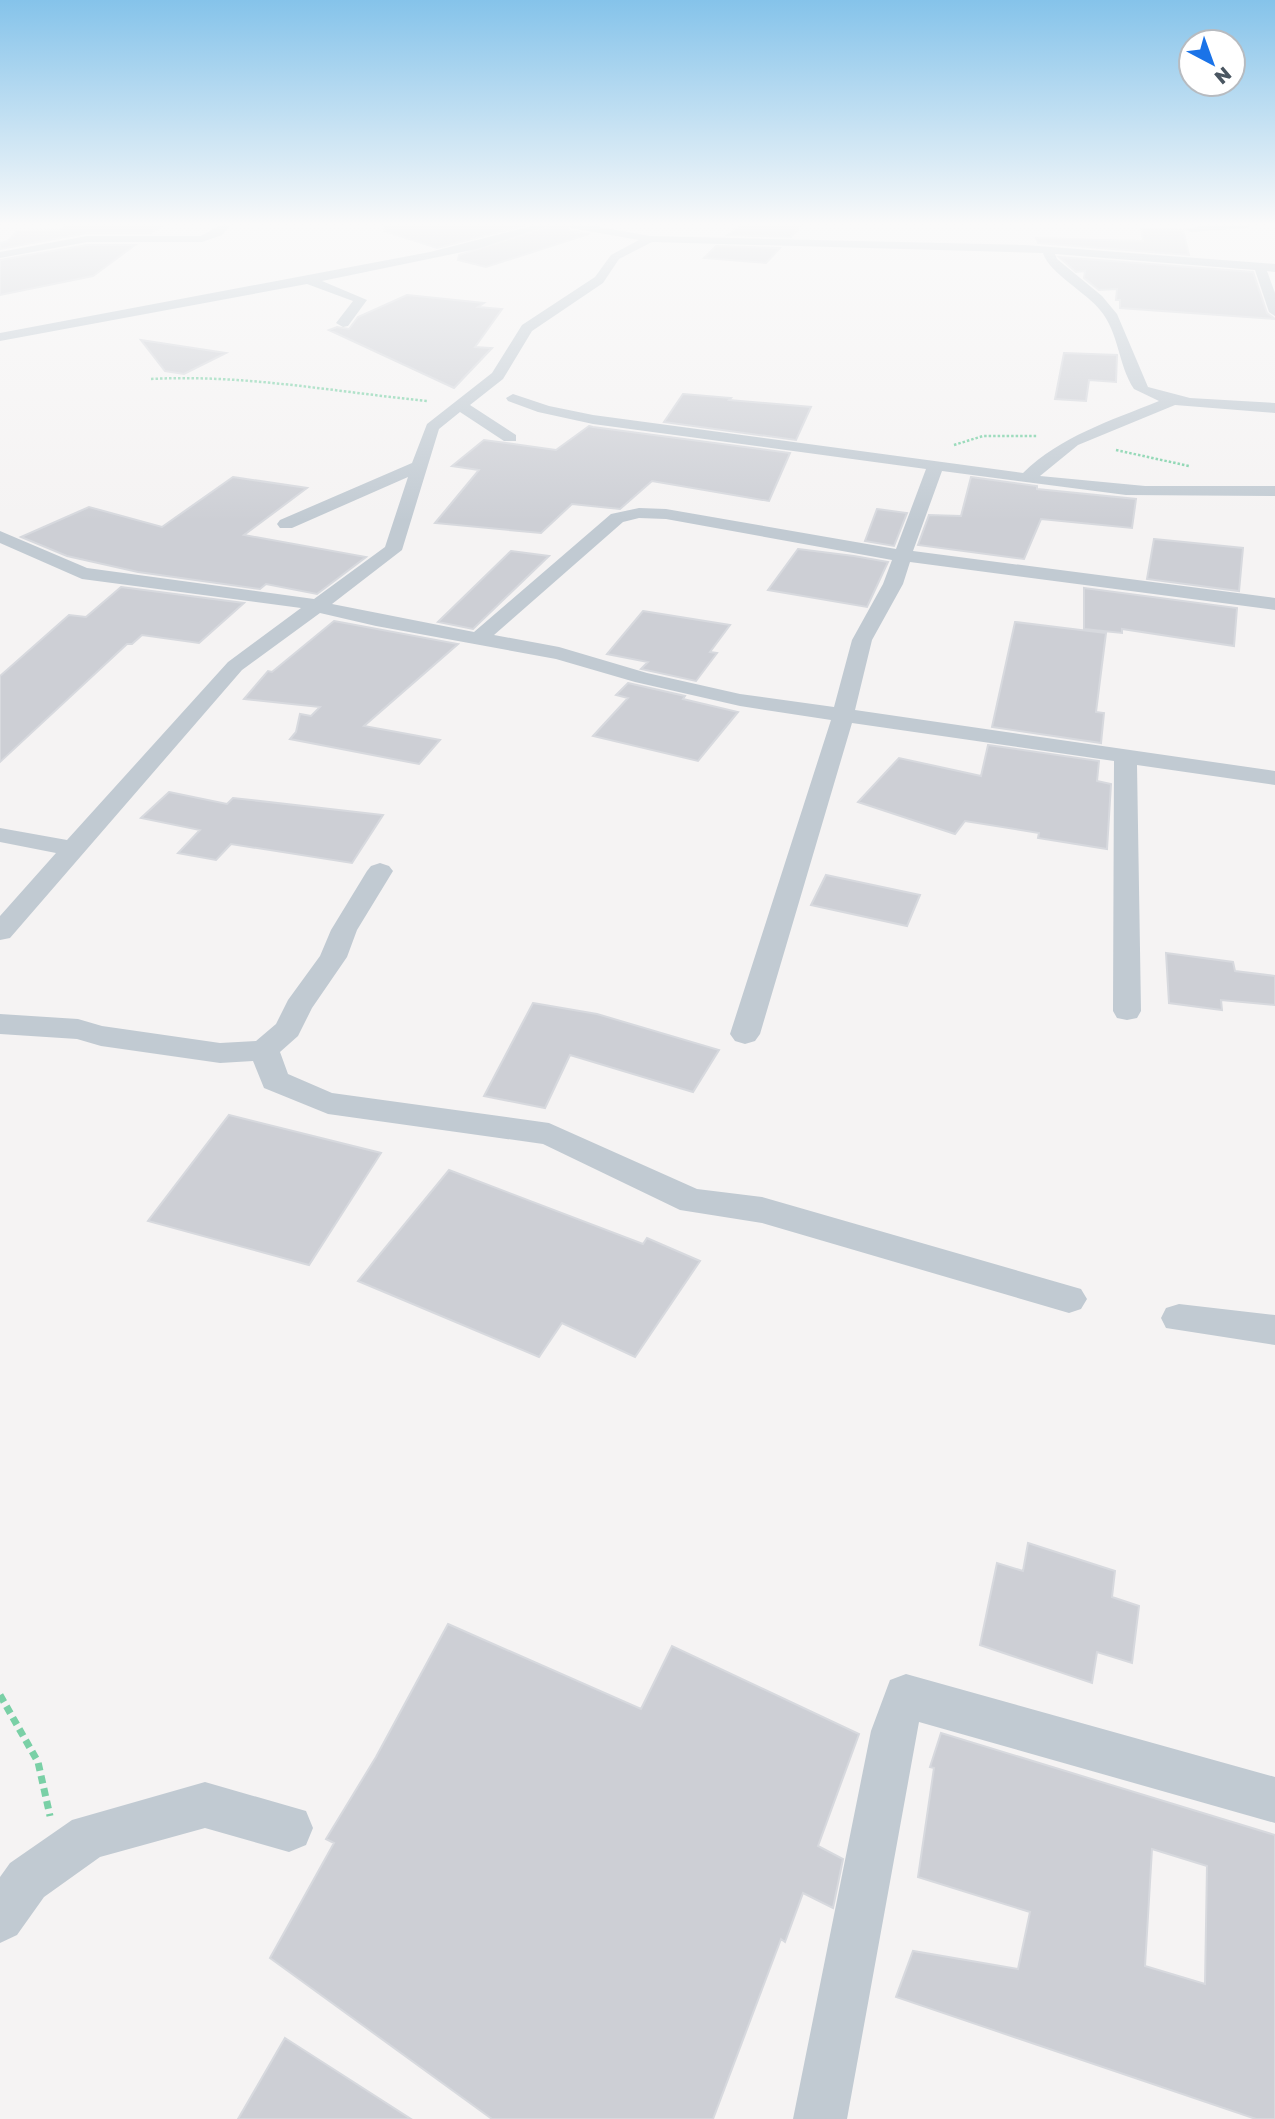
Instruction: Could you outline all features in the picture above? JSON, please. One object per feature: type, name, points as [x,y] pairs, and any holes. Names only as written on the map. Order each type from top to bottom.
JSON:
[{"type":"street","points":[[0,337],[72,324]]},
{"type":"street","points":[[0,932],[235,666],[393,550],[432,427],[499,376],[527,328],[533,324]]},
{"type":"street","points":[[1114,324],[1129,354],[1135,383],[1143,390],[1176,398],[1275,408]]},
{"type":"street","points":[[499,376],[500,400]]},
{"type":"street","points":[[1028,478],[1048,458],[1072,442],[1176,398]]},
{"type":"street","points":[[460,405],[500,400],[595,419],[757,444],[874,456],[1140,491],[1275,491]]},
{"type":"street","points":[[460,405],[486,419],[510,438]]},
{"type":"street","points":[[286,524],[420,466]]},
{"type":"street","points":[[745,1034],[843,716],[862,640],[881,610],[905,555],[921,502],[936,466]]},
{"type":"street","points":[[478,639],[617,518],[639,513],[666,514],[905,555],[1275,604]]},
{"type":"street","points":[[0,536],[89,574],[301,601],[316,607],[559,653],[642,678],[740,700],[1275,778]]},
{"type":"street","points":[[1125,756],[1126,1011]]},
{"type":"street","points":[[0,835],[73,849]]},
{"type":"street","points":[[0,1024],[78,1029],[101,1036],[220,1053],[264,1049],[288,1028],[298,1007],[333,957],[344,930],[380,871]]},
{"type":"street","points":[[264,1049],[275,1081],[328,1103],[451,1118],[549,1134],[692,1201],[762,1210],[1069,1299]]},
{"type":"street","points":[[1179,1318],[1275,1330]]},
{"type":"street","points":[[820,2119],[893,1731],[906,1696],[1275,1800]]},
{"type":"street","points":[[0,1918],[27,1880],[89,1837],[205,1805],[289,1828]]},
{"type":"path","points":[[151,379],[207,376],[234,381],[286,382],[333,392],[460,405]]},
{"type":"path","points":[[0,1695],[38,1762],[59,1858]]},
{"type":"building","points":[[353,324],[491,324],[475,347],[492,348],[454,388],[329,330],[337,327],[349,329]]},
{"type":"building","points":[[141,340],[226,353],[184,374],[165,371]]},
{"type":"building","points":[[1064,353],[1117,355],[1116,382],[1089,380],[1086,401],[1055,399]]},
{"type":"building","points":[[683,394],[811,407],[796,440],[664,422]]},
{"type":"building","points":[[589,426],[790,453],[769,501],[652,481],[620,509],[572,504],[541,533],[435,523],[479,470],[452,466],[484,440],[556,450]]},
{"type":"building","points":[[233,477],[307,488],[244,535],[366,557],[317,594],[266,584],[260,589],[138,572],[67,556],[21,537],[89,507],[162,527]]},
{"type":"building","points":[[971,477],[1037,486],[1037,489],[1136,499],[1132,528],[1041,519],[1024,559],[918,545],[929,515],[961,516]]},
{"type":"building","points":[[877,509],[907,513],[894,546],[865,541]]},
{"type":"building","points":[[1154,539],[1243,548],[1239,591],[1147,579]]},
{"type":"building","points":[[798,549],[888,562],[867,607],[768,590]]},
{"type":"building","points":[[511,551],[549,556],[473,629],[438,622]]},
{"type":"building","points":[[121,587],[244,603],[199,643],[142,635],[132,644],[127,644],[0,762],[0,676],[69,615],[86,617]]},
{"type":"building","points":[[1084,588],[1237,608],[1234,646],[1122,629],[1122,633],[1084,629]]},
{"type":"building","points":[[643,611],[730,625],[710,652],[717,653],[696,681],[641,669],[648,662],[607,654]]},
{"type":"building","points":[[334,621],[458,644],[364,726],[440,740],[419,764],[290,739],[296,732],[300,714],[311,716],[320,707],[244,699],[268,671],[272,672]]},
{"type":"building","points":[[1015,622],[1106,633],[1096,712],[1104,713],[1101,743],[992,727]]},
{"type":"building","points":[[628,683],[738,712],[698,761],[593,736],[628,698],[616,695]]},
{"type":"building","points":[[988,745],[1099,761],[1097,781],[1111,784],[1107,849],[1038,838],[1039,833],[965,821],[955,834],[858,802],[899,758],[981,776]]},
{"type":"building","points":[[169,792],[227,804],[233,798],[383,815],[352,863],[231,844],[216,860],[178,853],[200,830],[141,818]]},
{"type":"building","points":[[826,875],[920,895],[907,926],[811,905]]},
{"type":"building","points":[[1166,953],[1233,962],[1235,971],[1275,976],[1275,1005],[1221,1000],[1222,1010],[1169,1003]]},
{"type":"building","points":[[533,1003],[597,1014],[719,1050],[693,1092],[570,1055],[545,1108],[484,1096]]},
{"type":"building","points":[[229,1115],[381,1153],[309,1265],[148,1221]]},
{"type":"building","points":[[449,1170],[643,1244],[647,1238],[700,1261],[635,1357],[562,1323],[539,1357],[358,1281]]},
{"type":"building","points":[[1028,1543],[1115,1571],[1112,1597],[1139,1606],[1132,1663],[1097,1652],[1092,1683],[980,1645],[997,1563],[1023,1571]]},
{"type":"building","points":[[448,1624],[641,1709],[672,1646],[859,1734],[818,1846],[843,1859],[833,1908],[803,1893],[785,1942],[781,1939],[713,2119],[492,2119],[270,1958],[334,1843],[326,1839],[376,1757]]},
{"type":"building","points":[[941,1733],[1275,1835],[1275,2119],[1256,2119],[896,1997],[913,1951],[1018,1969],[1030,1912],[918,1877],[934,1768],[930,1767]],"holes":[[[1152,1849],[1207,1866],[1205,1984],[1145,1966]]]},
{"type":"building","points":[[285,2038],[411,2119],[238,2119]]}]
